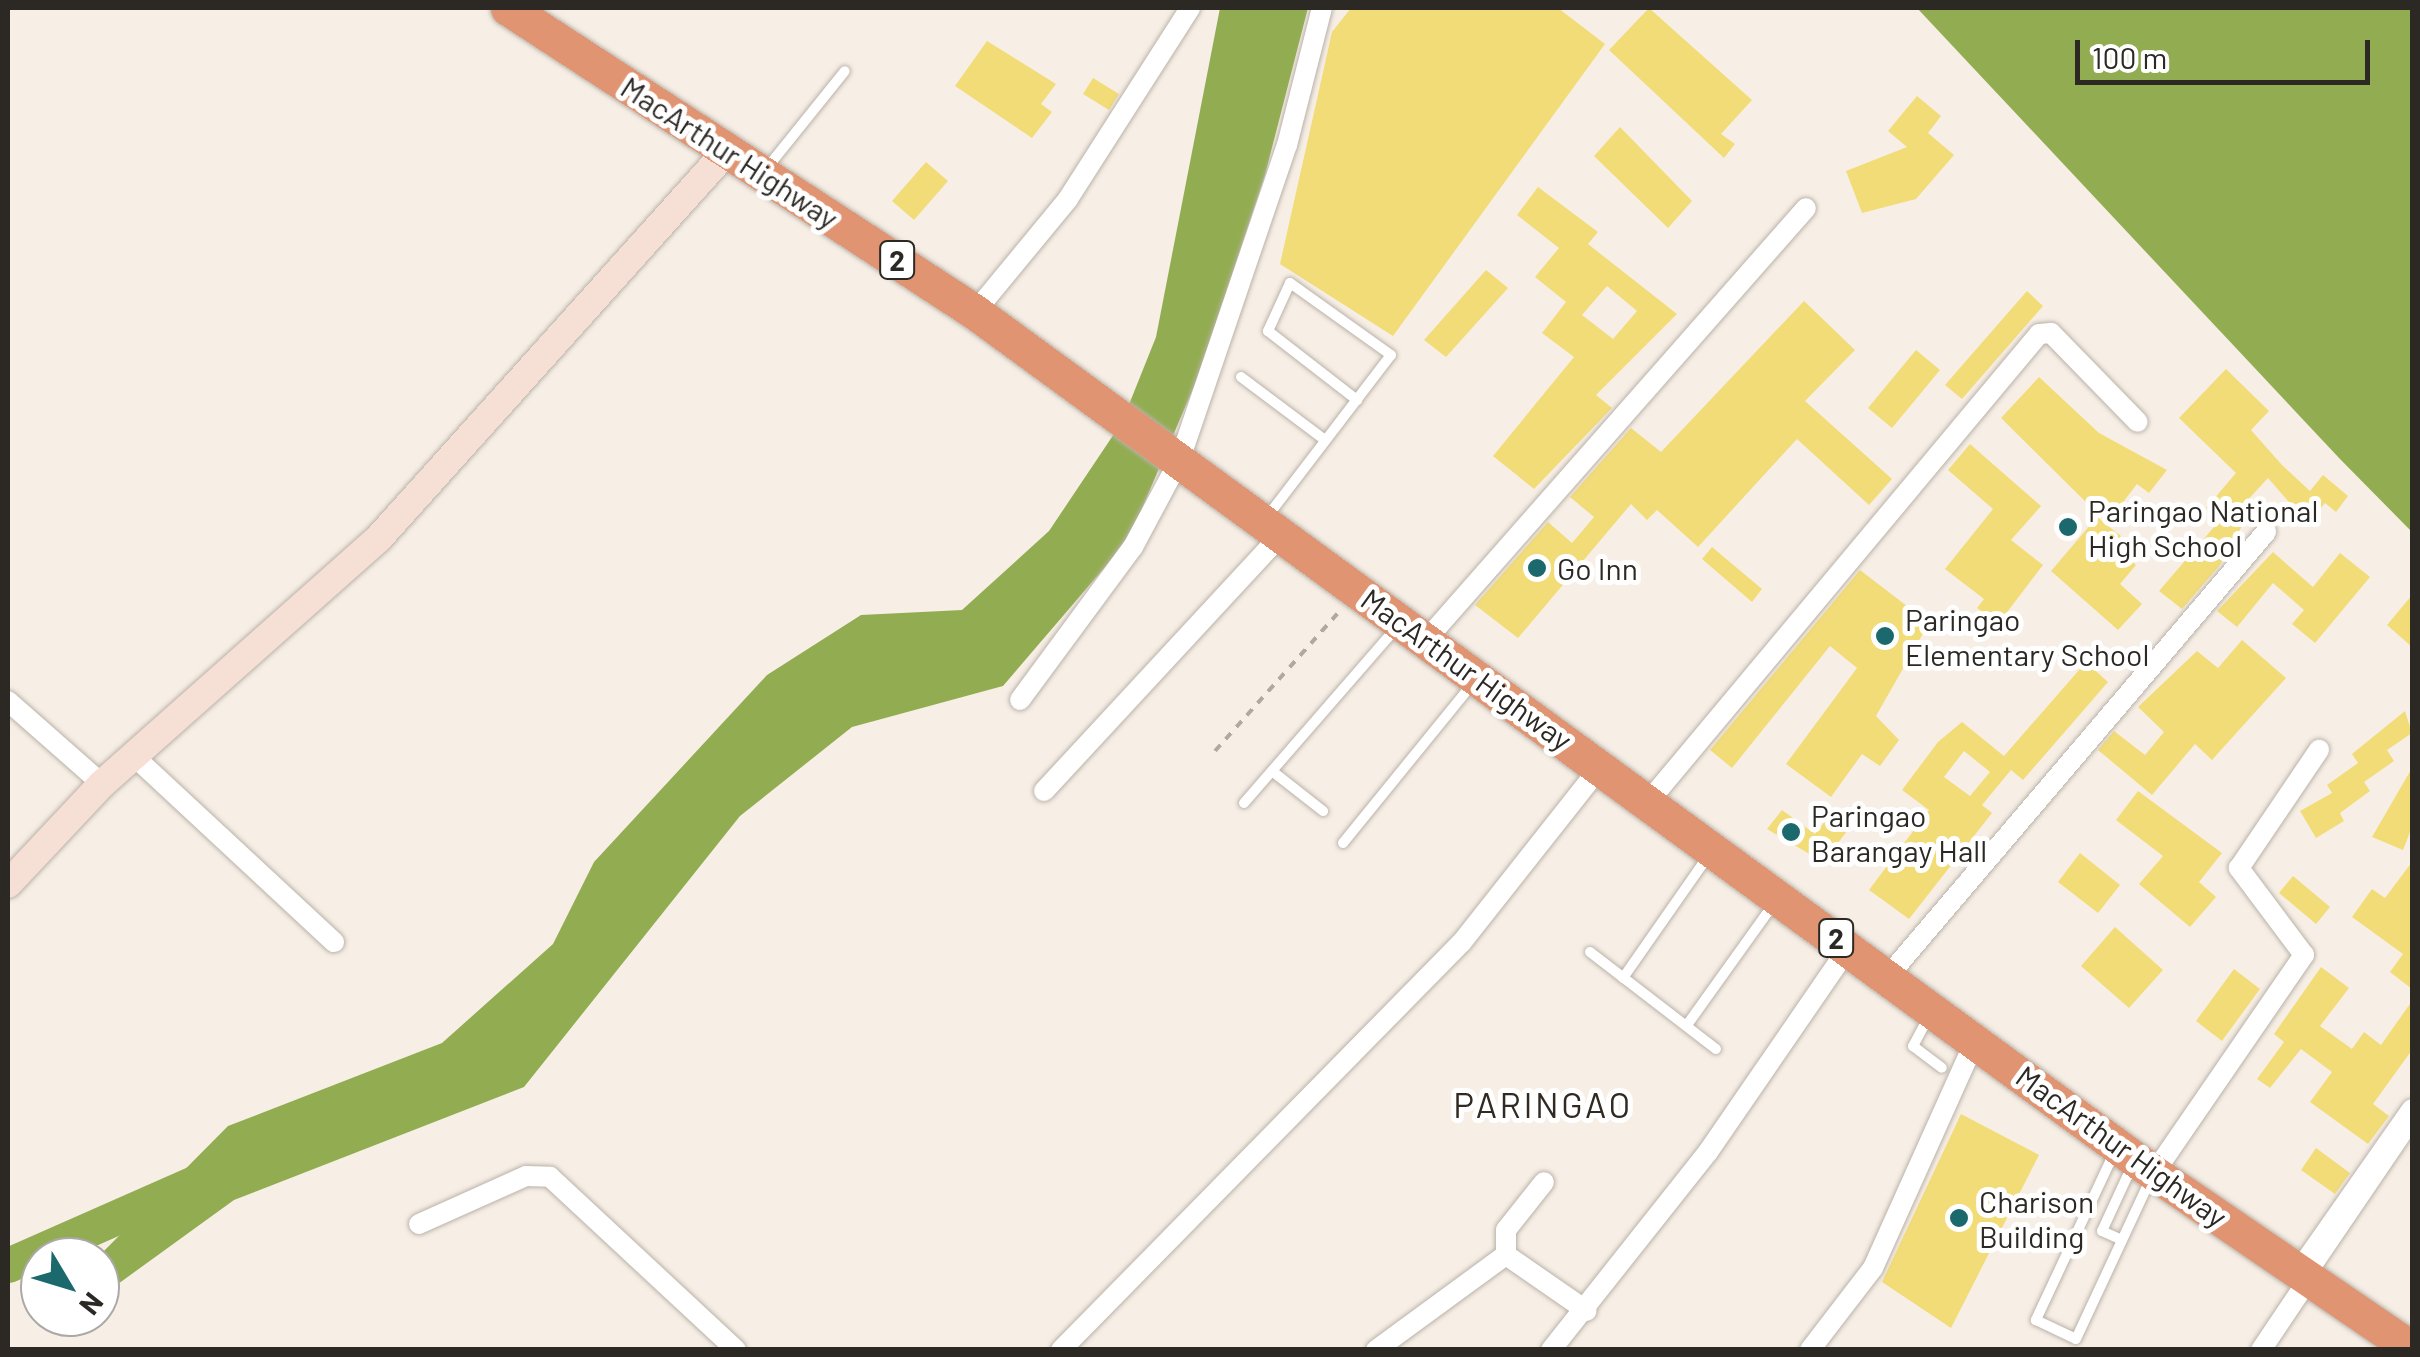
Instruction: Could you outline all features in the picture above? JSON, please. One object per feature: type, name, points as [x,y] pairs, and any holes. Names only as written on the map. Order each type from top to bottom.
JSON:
[{"type":"highway","name":"MacArthur Highway","points":[[508,8],[976,312],[2136,1159],[2412,1349]]},
{"type":"street","points":[[976,312],[1068,199],[1190,8]]},
{"type":"street","points":[[1020,700],[1133,547],[1175,456],[1269,202],[1322,8]]},
{"type":"street","points":[[8,884],[102,784],[137,759],[378,538],[726,152]]},
{"type":"street","points":[[1414,631],[1806,208]]},
{"type":"street","points":[[1649,801],[2039,334],[2051,333],[2138,422]]},
{"type":"street","points":[[1044,791],[1272,528]]},
{"type":"street","points":[[1889,976],[2266,532]]},
{"type":"street","points":[[8,701],[102,784]]},
{"type":"street","points":[[2136,1159],[2304,955],[2239,871],[2319,750]]},
{"type":"street","points":[[137,759],[334,942]]},
{"type":"street","points":[[1062,1350],[1462,942],[1601,766]]},
{"type":"street","points":[[1551,1350],[1586,1311],[1849,947]]},
{"type":"street","points":[[1810,1350],[1873,1268],[1976,1039]]},
{"type":"street","points":[[2261,1350],[2302,1276],[2412,1110]]},
{"type":"street","points":[[419,1224],[526,1176],[550,1177],[736,1350]]},
{"type":"street","points":[[1506,1255],[1506,1230],[1544,1182]]},
{"type":"street","points":[[1506,1255],[1586,1311]]},
{"type":"street","points":[[1376,1350],[1506,1255]]},
{"type":"lane","points":[[762,174],[845,71]]},
{"type":"lane","points":[[1272,528],[1326,440],[1357,400],[1391,355],[1290,283],[1268,331],[1357,400]]},
{"type":"lane","points":[[1241,376],[1326,440]]},
{"type":"lane","points":[[1244,804],[1272,771],[1414,631]]},
{"type":"lane","points":[[1343,844],[1478,677]]},
{"type":"lane","points":[[1272,771],[1323,811]]},
{"type":"lane","points":[[1624,978],[1711,846]]},
{"type":"lane","points":[[1687,1026],[1777,894]]},
{"type":"lane","points":[[1590,952],[1716,1049]]},
{"type":"lane","points":[[1934,1008],[1912,1046],[1942,1068]]},
{"type":"lane","points":[[2302,1276],[2412,1126]]},
{"type":"lane","points":[[2136,1159],[2122,1240],[2076,1339],[2036,1320],[2136,1159]]},
{"type":"lane","points":[[2122,1240],[2102,1231],[2136,1159]]},
{"type":"path","points":[[1215,751],[1356,589]]},
{"type":"shaded area","points":[[1220,8],[1308,8],[1265,175],[1198,377],[1129,539],[1003,686],[852,727],[740,816],[524,1087],[234,1200],[120,1283],[118,1237],[228,1126],[442,1043],[553,944],[594,862],[767,675],[861,615],[962,610],[1049,531],[1122,422],[1156,337]]},
{"type":"shaded area","points":[[1917,8],[2412,8],[2412,532],[2340,459]]},
{"type":"building","points":[[1351,8],[1558,8],[1605,44],[1393,336],[1280,264],[1332,32]]},
{"type":"building","points":[[1649,8],[1752,100],[1721,134],[1735,144],[1724,158],[1609,50]]},
{"type":"building","points":[[987,41],[1056,84],[1041,104],[1052,112],[1032,138],[955,86]]},
{"type":"building","points":[[1093,78],[1119,94],[1109,110],[1083,94]]},
{"type":"building","points":[[1917,96],[1941,116],[1928,133],[1954,155],[1916,199],[1862,213],[1846,171],[1907,147],[1888,131]]},
{"type":"building","points":[[1620,127],[1692,201],[1668,228],[1594,156]]},
{"type":"building","points":[[926,162],[948,181],[914,220],[892,201]]},
{"type":"building","points":[[1538,187],[1598,232],[1588,244],[1677,314],[1596,395],[1612,408],[1534,489],[1493,456],[1574,357],[1542,333],[1566,302],[1535,277],[1559,248],[1517,215]],"holes":[[[1607,286],[1637,311],[1613,339],[1582,315]]]},
{"type":"building","points":[[1486,270],[1508,288],[1446,357],[1424,340]]},
{"type":"building","points":[[2027,291],[2043,306],[1962,399],[1945,385]]},
{"type":"building","points":[[1804,301],[1855,350],[1805,401],[1892,479],[1869,505],[1797,439],[1698,547],[1657,510],[1647,520],[1631,504],[1518,638],[1475,605],[1548,522],[1572,543],[1594,517],[1570,497],[1631,428],[1661,452]]},
{"type":"building","points":[[1916,350],[1940,370],[1892,428],[1868,408]]},
{"type":"building","points":[[2226,369],[2269,411],[2251,430],[2282,465],[2310,491],[2323,475],[2348,496],[2336,512],[2325,503],[2308,524],[2268,478],[2244,504],[2251,510],[2220,565],[2182,609],[2159,591],[2220,520],[2206,508],[2236,473],[2179,418]]},
{"type":"building","points":[[2039,377],[2099,433],[2167,470],[2149,493],[2137,484],[2107,523],[2001,418]]},
{"type":"building","points":[[1970,444],[2041,506],[2011,540],[2043,565],[1998,624],[1977,608],[1984,599],[1945,569],[1993,509],[1948,470]]},
{"type":"building","points":[[2097,517],[2121,536],[2114,546],[2136,565],[2120,584],[2142,604],[2118,630],[2051,571]]},
{"type":"building","points":[[1712,547],[1762,589],[1752,602],[1702,559]]},
{"type":"building","points":[[2273,552],[2313,587],[2340,553],[2370,577],[2315,643],[2292,624],[2304,610],[2273,583],[2237,627],[2217,611]]},
{"type":"building","points":[[1860,570],[1929,623],[1876,716],[1899,740],[1880,766],[1862,754],[1831,797],[1786,764],[1857,668],[1830,646],[1732,768],[1710,750]]},
{"type":"building","points":[[2412,595],[2412,647],[2387,625]]},
{"type":"building","points":[[2242,640],[2286,678],[2212,760],[2195,744],[2152,795],[2098,750],[2114,731],[2145,755],[2164,732],[2138,707],[2197,651],[2218,668]]},
{"type":"building","points":[[2086,662],[2108,682],[2023,780],[2011,770],[1982,805],[1992,813],[1909,919],[1869,890],[1929,810],[1902,790],[1938,742],[1962,722],[2004,756]],"holes":[[[1964,751],[1990,772],[1970,796],[1944,777]]]},
{"type":"building","points":[[2405,711],[2412,733],[2387,750],[2394,761],[2364,782],[2370,791],[2340,813],[2344,821],[2316,838],[2300,811],[2332,793],[2327,785],[2358,763],[2352,754]]},
{"type":"building","points":[[2412,768],[2412,827],[2403,850],[2372,837]]},
{"type":"building","points":[[2138,791],[2222,853],[2199,882],[2216,897],[2190,927],[2139,884],[2163,856],[2116,820]]},
{"type":"building","points":[[1782,810],[1815,834],[1832,812],[1851,826],[1823,862],[1767,829]]},
{"type":"building","points":[[2080,853],[2120,885],[2098,913],[2058,882]]},
{"type":"building","points":[[2412,862],[2412,989],[2390,972],[2403,954],[2352,917],[2372,889],[2385,898]]},
{"type":"building","points":[[2293,876],[2330,907],[2316,924],[2279,893]]},
{"type":"building","points":[[2115,927],[2163,970],[2129,1008],[2081,966]]},
{"type":"building","points":[[2321,967],[2349,988],[2320,1026],[2352,1049],[2364,1032],[2381,1045],[2412,1001],[2412,1050],[2373,1104],[2389,1116],[2368,1144],[2310,1102],[2332,1072],[2301,1049],[2270,1088],[2257,1079],[2284,1042],[2274,1034]]},
{"type":"building","points":[[2234,969],[2260,989],[2222,1041],[2196,1021]]},
{"type":"building","name":"Charison Building","points":[[1961,1114],[2039,1155],[1951,1328],[1882,1282]]},
{"type":"building","points":[[2316,1148],[2350,1173],[2335,1194],[2301,1170]]},
{"type":"waterway","points":[[8,1265],[203,1179]]},
{"type":"place","name":"Paringao National High School","points":[[2068,527]]},
{"type":"place","name":"Go Inn","points":[[1537,568]]},
{"type":"place","name":"Paringao Elementary School","points":[[1885,636]]},
{"type":"place","name":"Paringao Barangay Hall","points":[[1791,832]]},
{"type":"place","name":"Charison Building","points":[[1959,1218]]},
{"type":"district","name":"PARINGAO","points":[[1543,1104]]}]
